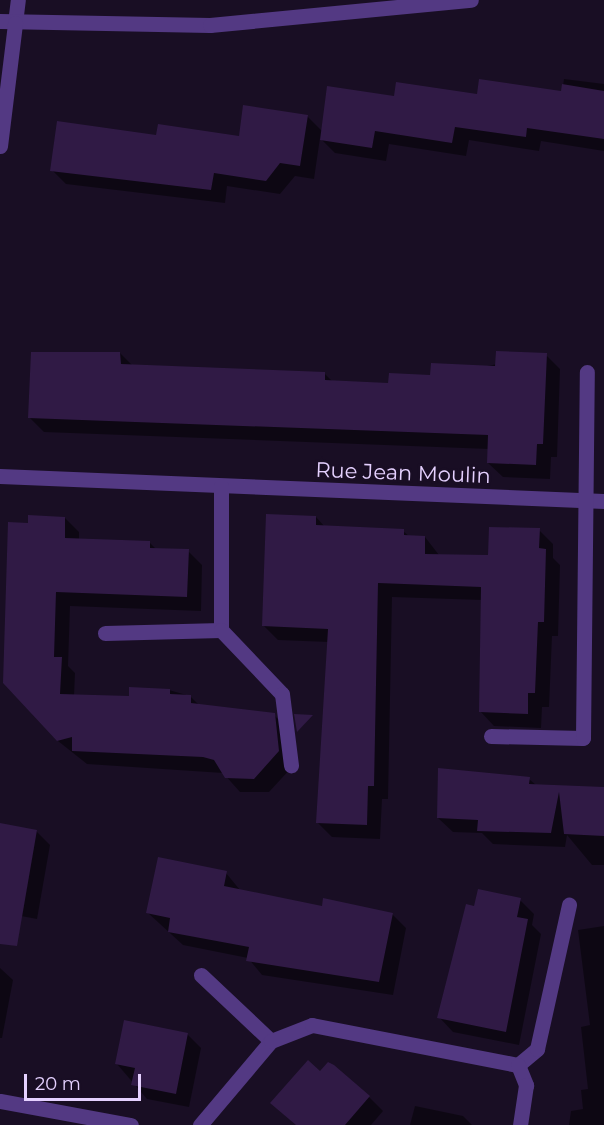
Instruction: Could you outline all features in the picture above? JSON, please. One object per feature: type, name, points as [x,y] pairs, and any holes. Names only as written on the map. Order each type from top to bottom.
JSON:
[{"type":"street","points":[[0,146],[8,22],[18,0]]},
{"type":"street","points":[[8,22],[210,25],[471,0]]},
{"type":"street","points":[[491,736],[583,738],[583,501],[587,372]]},
{"type":"street","name":"Rue Jean Moulin","points":[[0,476],[604,501]]},
{"type":"street","points":[[221,486],[221,630],[282,694],[291,765]]},
{"type":"street","points":[[105,633],[221,630]]},
{"type":"street","points":[[518,1065],[537,1049],[569,905]]},
{"type":"street","points":[[201,975],[271,1041]]},
{"type":"street","points":[[200,1125],[271,1041],[293,1028],[329,1026],[518,1065]]},
{"type":"street","points":[[518,1065],[526,1085],[520,1125]]},
{"type":"street","points":[[0,1101],[131,1125]]},
{"type":"building","points":[[479,79],[561,91],[562,84],[604,91],[604,139],[527,128],[526,137],[455,127],[452,143],[375,131],[372,148],[320,140],[327,86],[394,96],[396,82],[477,94]]},
{"type":"building","points":[[243,105],[308,115],[300,166],[280,163],[266,181],[214,173],[211,190],[50,171],[57,121],[156,135],[158,124],[239,136]]},
{"type":"building","points":[[496,351],[547,353],[543,444],[537,444],[536,465],[487,463],[488,435],[28,418],[31,352],[120,352],[121,364],[325,372],[325,380],[388,383],[389,373],[430,375],[431,363],[495,366]]},
{"type":"building","points":[[266,514],[316,516],[316,525],[404,529],[404,535],[425,536],[425,554],[488,555],[489,527],[540,528],[539,548],[546,549],[544,622],[538,622],[535,693],[528,693],[528,714],[479,712],[481,587],[378,583],[374,786],[368,786],[367,825],[316,823],[328,629],[262,626]]},
{"type":"building","points":[[28,515],[65,517],[65,538],[150,541],[150,548],[189,549],[187,597],[56,592],[54,657],[62,657],[60,694],[129,696],[129,687],[170,689],[170,694],[191,695],[191,703],[275,713],[279,751],[254,779],[225,778],[214,760],[203,757],[72,751],[72,737],[57,741],[3,683],[8,522],[28,523]]},
{"type":"building","points":[[294,714],[313,715],[297,732]]},
{"type":"building","points":[[438,768],[530,777],[529,784],[604,787],[604,836],[564,834],[559,792],[551,833],[477,831],[478,820],[437,818]]},
{"type":"building","points":[[0,823],[37,830],[17,946],[0,944]]},
{"type":"building","points":[[158,857],[227,871],[224,886],[322,906],[323,898],[393,913],[379,982],[246,961],[249,947],[168,932],[170,918],[146,913]]},
{"type":"building","points":[[478,889],[521,898],[517,917],[528,919],[506,1032],[437,1018],[466,904],[474,906]]},
{"type":"building","points":[[124,1020],[188,1033],[176,1094],[131,1085],[135,1068],[115,1064]]},
{"type":"building","points":[[308,1060],[320,1071],[328,1062],[334,1065],[370,1096],[345,1125],[296,1125],[270,1103]]}]
